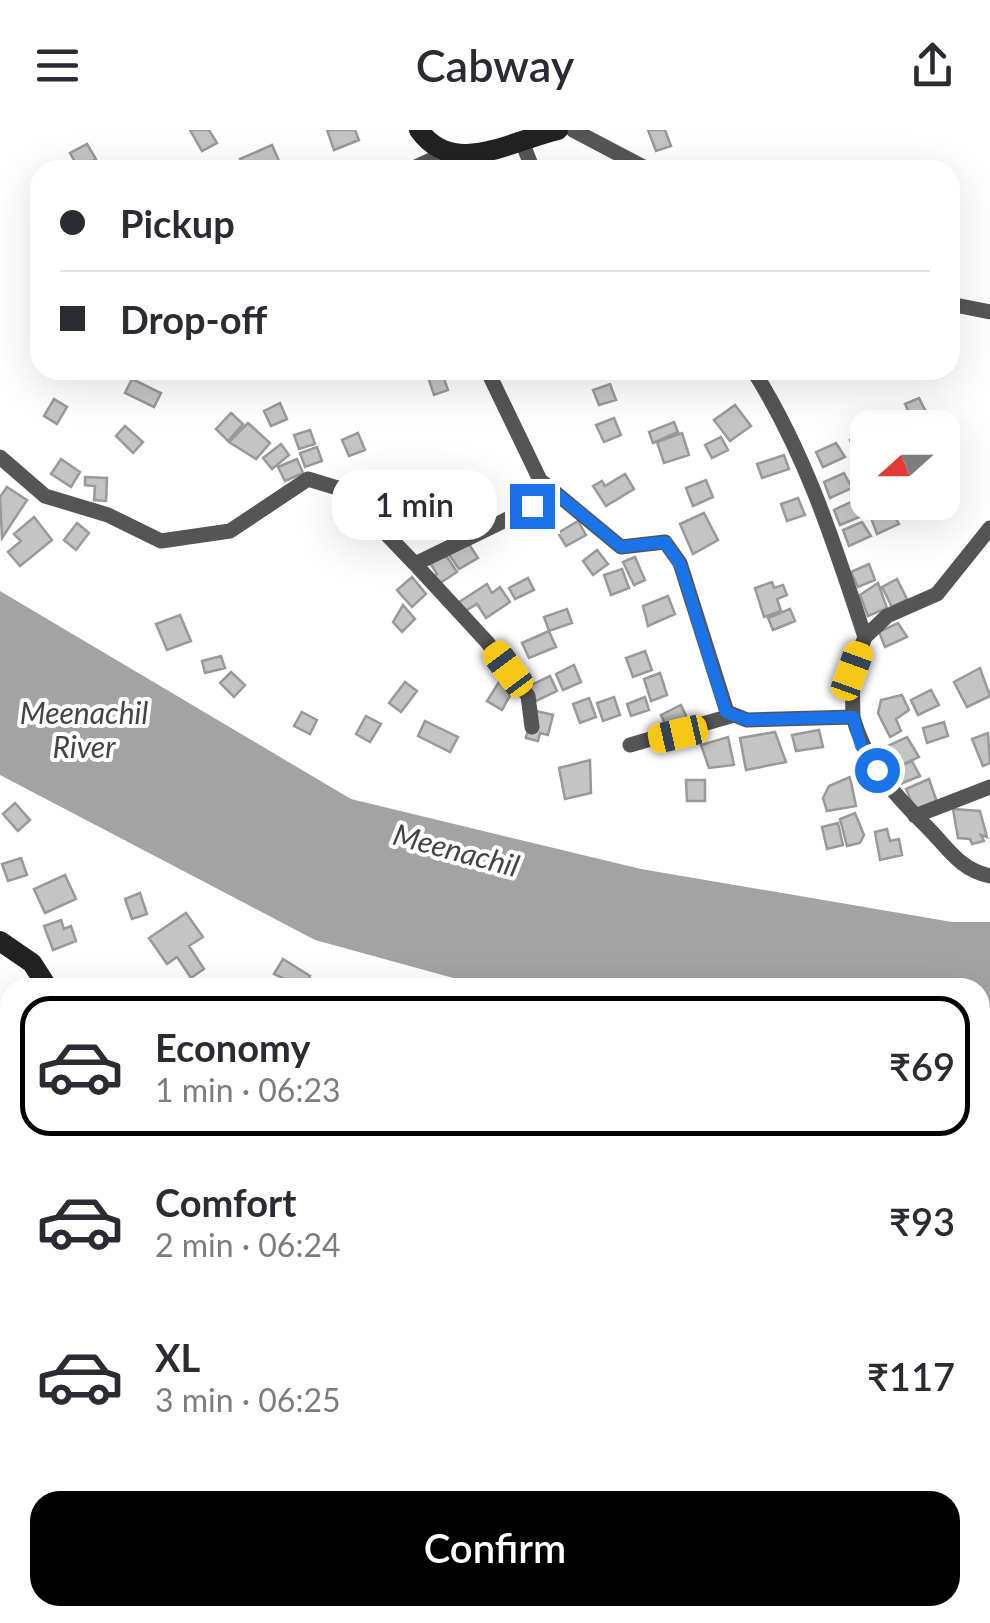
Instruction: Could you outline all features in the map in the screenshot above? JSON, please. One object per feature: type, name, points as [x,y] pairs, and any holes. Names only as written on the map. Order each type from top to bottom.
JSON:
[{"type":"main road","points":[[418,130],[432,148],[462,158],[558,130]]},
{"type":"main road","points":[[0,941],[32,963],[42,978]]},
{"type":"street","points":[[572,130],[620,160]]},
{"type":"street","points":[[521,140],[529,160]]},
{"type":"street","points":[[433,160],[446,153]]},
{"type":"street","points":[[960,306],[990,312]]},
{"type":"street","points":[[492,380],[540,480],[621,547],[665,542],[680,564],[726,712],[747,720],[853,717]]},
{"type":"street","points":[[759,380],[814,482],[864,636]]},
{"type":"street","points":[[0,457],[45,496],[108,515],[162,541],[230,531],[308,479],[344,490],[487,642],[528,696],[532,727]]},
{"type":"street","points":[[415,564],[557,494]]},
{"type":"street","points":[[990,528],[938,594],[888,616],[864,636],[852,671],[853,717],[861,746],[893,796],[949,854],[974,873],[990,876]]},
{"type":"street","points":[[630,744],[734,715]]},
{"type":"street","points":[[915,816],[990,787]]},
{"type":"water","name":"Meenachil River","points":[[0,591],[351,799],[641,869],[952,922],[990,922],[990,978],[453,978],[315,940],[0,775]]},
{"type":"building","points":[[190,130],[209,130],[217,143],[202,151]]},
{"type":"building","points":[[327,130],[355,130],[359,140],[334,150]]},
{"type":"building","points":[[648,130],[665,130],[671,146],[656,151]]},
{"type":"building","points":[[87,144],[96,159],[74,160],[70,153]]},
{"type":"building","points":[[272,145],[279,160],[240,160]]},
{"type":"building","points":[[134,380],[161,393],[154,407],[125,393]]},
{"type":"building","points":[[429,380],[444,380],[448,390],[434,395]]},
{"type":"building","points":[[610,384],[616,400],[599,405],[593,390]]},
{"type":"building","points":[[919,398],[925,410],[908,410],[905,404]]},
{"type":"building","points":[[54,399],[67,407],[57,424],[44,416]]},
{"type":"building","points":[[280,403],[287,419],[271,426],[264,411]]},
{"type":"building","points":[[735,405],[751,426],[730,441],[714,420]]},
{"type":"building","points":[[231,413],[243,424],[228,441],[216,429]]},
{"type":"building","points":[[614,418],[621,435],[604,442],[596,425]]},
{"type":"building","points":[[674,422],[678,432],[653,443],[649,432]]},
{"type":"building","points":[[248,423],[270,443],[256,459],[229,442]]},
{"type":"building","points":[[125,426],[143,442],[133,453],[116,436]]},
{"type":"building","points":[[310,430],[315,444],[299,449],[294,435]]},
{"type":"building","points":[[358,433],[365,450],[349,456],[342,440]]},
{"type":"building","points":[[682,433],[689,455],[664,463],[657,442]]},
{"type":"building","points":[[721,437],[728,450],[712,458],[705,445]]},
{"type":"building","points":[[836,443],[845,457],[823,467],[816,452]]},
{"type":"building","points":[[281,444],[289,455],[272,469],[263,458]]},
{"type":"building","points":[[317,447],[322,461],[305,467],[300,453]]},
{"type":"building","points":[[784,455],[789,469],[762,478],[757,464]]},
{"type":"building","points":[[61,459],[80,472],[71,487],[51,474]]},
{"type":"building","points":[[297,459],[303,473],[285,481],[278,467]]},
{"type":"building","points":[[844,473],[850,489],[830,498],[824,482]]},
{"type":"building","points":[[625,474],[634,489],[606,506],[593,486],[602,481],[605,486]]},
{"type":"building","points":[[85,477],[107,478],[106,501],[94,500],[95,486],[85,485]]},
{"type":"building","points":[[706,480],[713,497],[693,506],[686,488]]},
{"type":"building","points":[[7,487],[27,500],[2,538],[0,497]]},
{"type":"building","points":[[798,498],[805,515],[787,521],[781,504]]},
{"type":"building","points":[[850,502],[852,520],[840,525],[834,510]]},
{"type":"building","points":[[704,513],[718,540],[693,554],[680,524]]},
{"type":"building","points":[[34,517],[52,540],[20,566],[8,552],[21,541],[14,534]]},
{"type":"building","points":[[872,520],[897,520],[899,524],[877,534]]},
{"type":"building","points":[[578,521],[586,535],[566,546],[558,533]]},
{"type":"building","points":[[862,522],[871,536],[849,546],[843,530]]},
{"type":"building","points":[[77,523],[89,533],[76,550],[64,540]]},
{"type":"building","points":[[467,541],[478,558],[459,569],[448,553]]},
{"type":"building","points":[[597,550],[608,564],[593,575],[583,561]]},
{"type":"building","points":[[447,557],[457,572],[437,585],[432,577],[437,574],[427,558]]},
{"type":"building","points":[[635,557],[645,580],[634,585],[623,562]]},
{"type":"building","points":[[869,564],[875,580],[858,587],[851,572]]},
{"type":"building","points":[[622,569],[629,588],[611,595],[604,575]]},
{"type":"building","points":[[412,577],[426,594],[412,607],[397,590]]},
{"type":"building","points":[[528,578],[534,590],[515,599],[509,588]]},
{"type":"building","points":[[897,579],[907,599],[892,607],[882,587]]},
{"type":"building","points":[[772,582],[774,588],[783,585],[787,595],[777,599],[781,611],[764,617],[755,588]]},
{"type":"building","points":[[878,583],[887,608],[868,616],[860,595]]},
{"type":"building","points":[[487,584],[492,593],[500,587],[510,602],[486,618],[477,604],[462,613],[456,604]]},
{"type":"building","points":[[668,596],[675,614],[648,626],[643,606]]},
{"type":"building","points":[[403,605],[415,619],[402,632],[393,622]]},
{"type":"building","points":[[567,609],[572,623],[549,631],[544,617]]},
{"type":"building","points":[[790,609],[795,621],[773,630],[768,618]]},
{"type":"building","points":[[180,615],[191,641],[167,650],[156,624]]},
{"type":"building","points":[[898,623],[907,637],[885,647],[879,632]]},
{"type":"building","points":[[549,631],[556,647],[529,658],[522,643]]},
{"type":"building","points":[[645,651],[652,670],[633,677],[626,658]]},
{"type":"building","points":[[221,656],[225,668],[205,673],[202,661]]},
{"type":"building","points":[[574,665],[581,682],[563,690],[556,674]]},
{"type":"building","points":[[980,668],[990,696],[967,707],[954,682]]},
{"type":"building","points":[[231,672],[245,685],[234,697],[220,683]]},
{"type":"building","points":[[660,673],[667,695],[651,701],[644,679]]},
{"type":"building","points":[[550,676],[557,691],[536,701],[529,686]]},
{"type":"building","points":[[405,682],[417,691],[401,712],[389,703]]},
{"type":"building","points":[[499,682],[513,690],[502,710],[487,701]]},
{"type":"building","points":[[931,690],[939,705],[918,715],[911,700]]},
{"type":"building","points":[[902,695],[909,710],[896,719],[901,731],[890,737],[878,713],[881,700]]},
{"type":"building","points":[[614,697],[620,715],[603,721],[597,703]]},
{"type":"building","points":[[645,697],[649,710],[631,716],[627,704]]},
{"type":"building","points":[[589,698],[596,717],[580,723],[573,704]]},
{"type":"building","points":[[681,705],[688,720],[668,730],[661,715]]},
{"type":"building","points":[[532,710],[553,715],[548,735],[540,733],[538,741],[526,738]]},
{"type":"building","points":[[302,712],[317,720],[310,734],[294,726]]},
{"type":"building","points":[[366,716],[381,724],[370,742],[356,734]]},
{"type":"building","points":[[425,721],[458,737],[450,752],[418,736]]},
{"type":"building","points":[[944,722],[948,736],[927,743],[923,728]]},
{"type":"building","points":[[819,730],[823,747],[796,751],[792,735]]},
{"type":"building","points":[[775,732],[786,762],[746,770],[740,738]]},
{"type":"building","points":[[988,733],[990,763],[983,766],[972,739]]},
{"type":"building","points":[[728,737],[734,765],[709,768],[701,745]]},
{"type":"building","points":[[907,737],[919,757],[891,770],[881,749]]},
{"type":"building","points":[[590,760],[591,793],[565,799],[559,768]]},
{"type":"building","points":[[912,761],[920,776],[898,785],[891,770]]},
{"type":"building","points":[[850,777],[856,806],[827,811],[823,798],[829,786]]},
{"type":"building","points":[[929,779],[937,802],[916,812],[906,789]]},
{"type":"building","points":[[686,780],[705,780],[705,801],[687,801]]},
{"type":"building","points":[[15,803],[30,820],[18,831],[3,814]]},
{"type":"building","points":[[953,809],[980,811],[987,837],[981,835],[984,841],[972,844],[970,839],[958,838]]},
{"type":"building","points":[[855,813],[864,835],[860,843],[847,846],[840,819]]},
{"type":"building","points":[[838,823],[843,845],[827,849],[822,827]]},
{"type":"building","points":[[887,829],[890,841],[899,839],[902,855],[880,860],[875,832]]},
{"type":"building","points":[[21,858],[27,875],[8,881],[2,864]]},
{"type":"building","points":[[65,875],[76,899],[45,913],[34,889]]},
{"type":"building","points":[[140,893],[147,914],[132,919],[125,899]]},
{"type":"building","points":[[186,913],[203,937],[189,946],[204,969],[191,978],[177,957],[167,964],[149,938]]},
{"type":"building","points":[[61,920],[64,929],[71,926],[76,941],[53,950],[44,926]]},
{"type":"building","points":[[283,959],[310,976],[282,978],[274,974]]},
{"type":"route","points":[[532,506],[557,494],[621,547],[665,542],[680,564],[726,712],[747,720],[853,717],[861,746],[877,770]]},
{"type":"water label","name":"Meenachil","points":[[456,851]]}]
